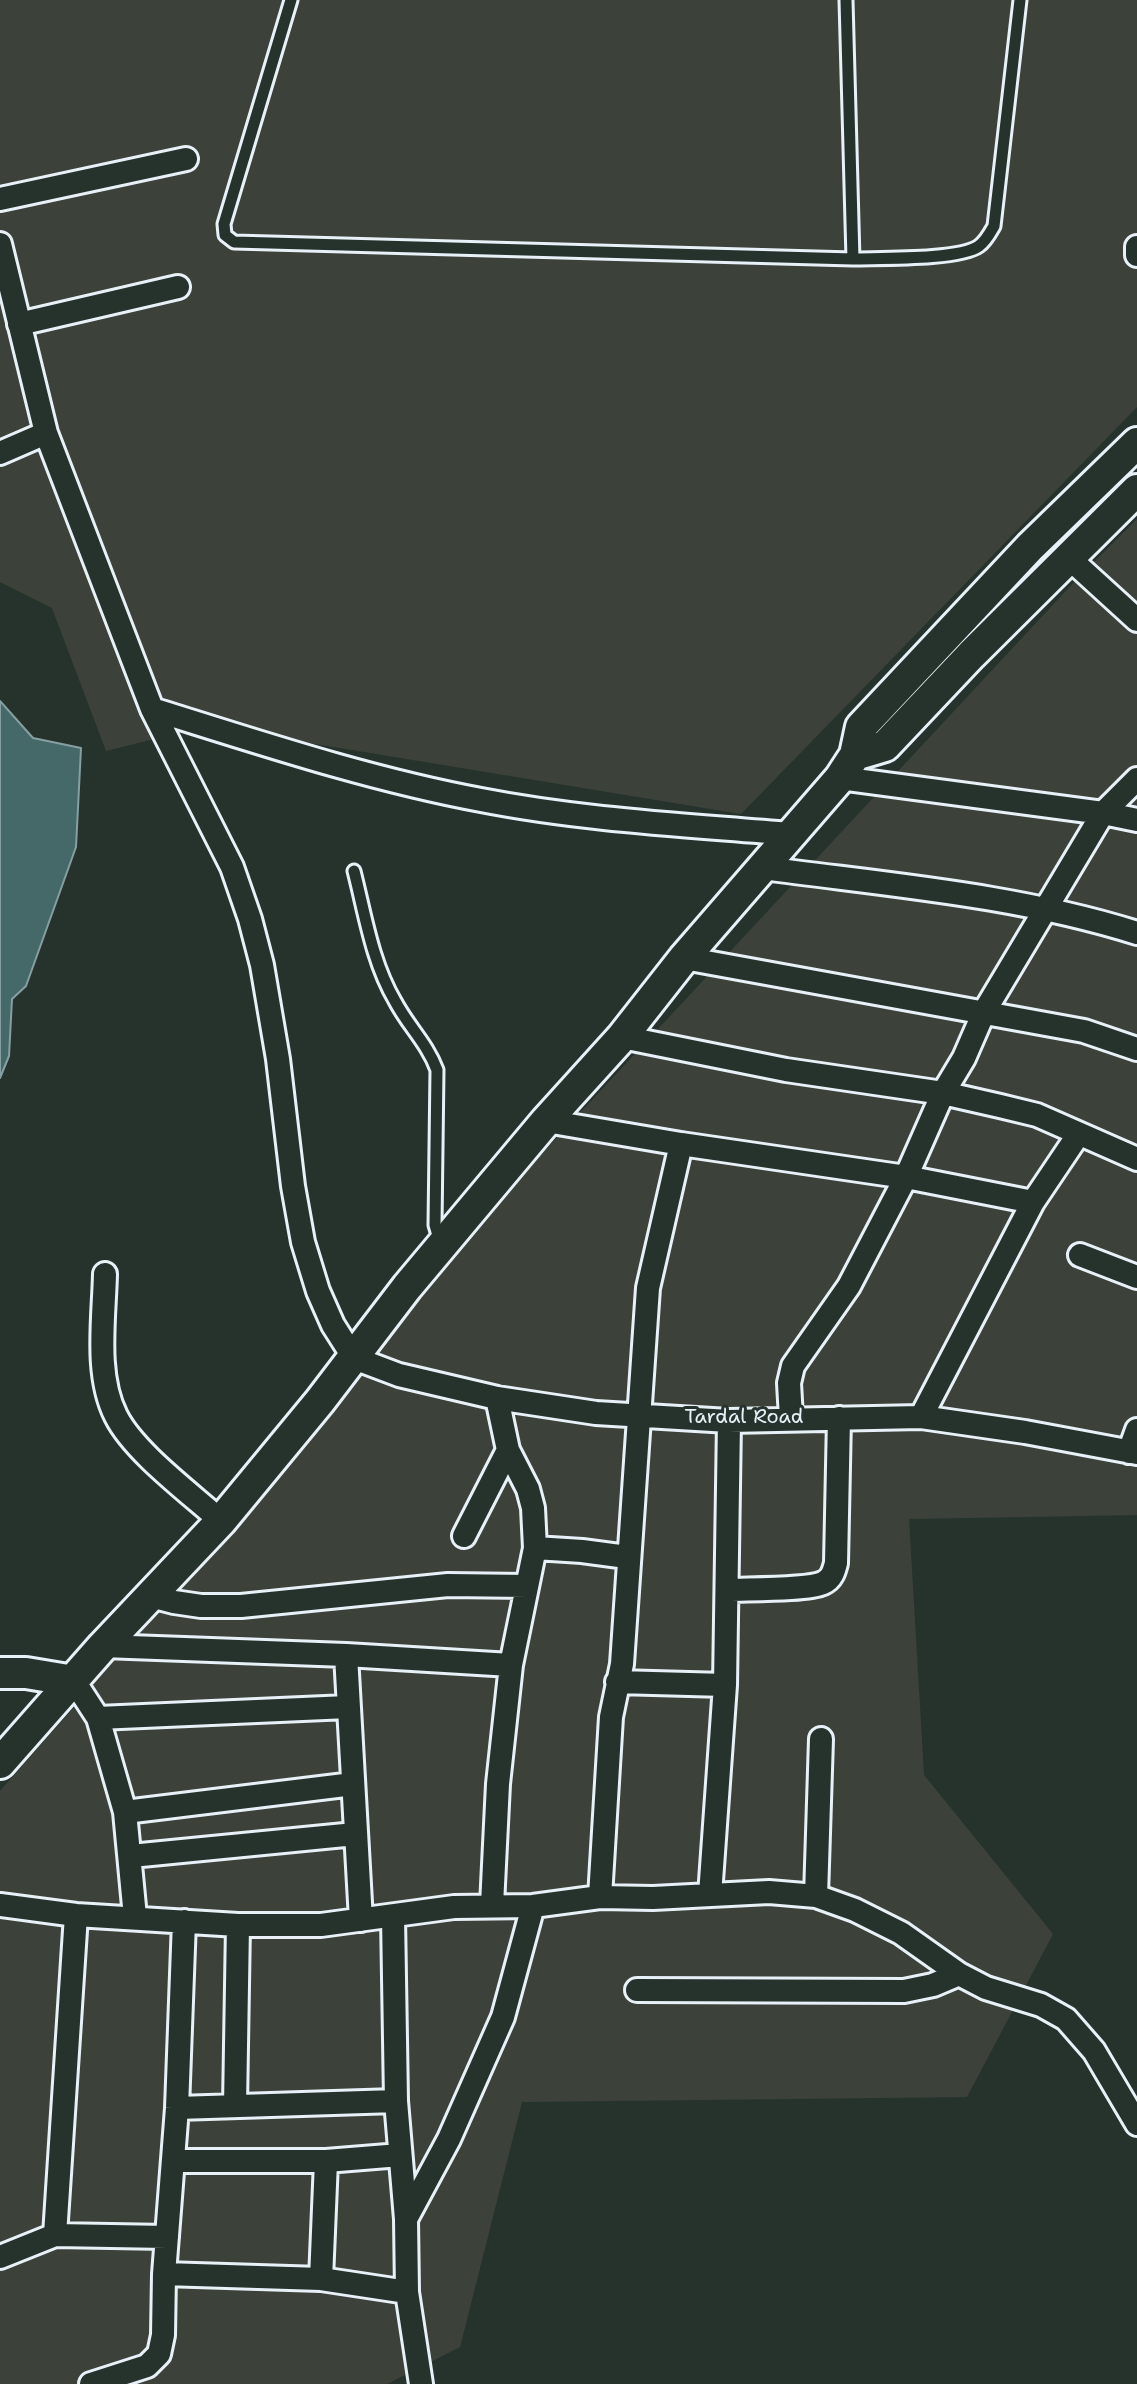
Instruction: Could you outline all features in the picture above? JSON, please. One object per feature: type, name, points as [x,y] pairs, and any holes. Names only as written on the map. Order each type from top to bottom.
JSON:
[{"type":"main road","points":[[848,767],[861,727],[1030,547],[1137,443]]},
{"type":"main road","points":[[0,1763],[103,1646],[221,1521],[354,1358],[407,1287],[848,767],[885,746],[1137,490]]},
{"type":"main road","points":[[0,1673],[26,1673],[74,1681]]},
{"type":"street","points":[[0,199],[186,159]]},
{"type":"street","points":[[0,244],[4,281],[19,324],[46,433],[152,709],[232,867],[250,919],[276,1044],[303,1242],[318,1291],[333,1325],[354,1358]]},
{"type":"street","points":[[1137,248],[1137,255]]},
{"type":"street","points":[[19,324],[178,287]]},
{"type":"street","points":[[0,453],[46,433]]},
{"type":"street","points":[[1069,558],[1137,620]]},
{"type":"street","points":[[152,709],[350,770],[481,800],[594,818],[790,834]]},
{"type":"street","points":[[848,767],[1137,820]]},
{"type":"street","points":[[791,1418],[789,1383],[793,1366],[849,1286],[906,1177],[943,1093],[964,1058],[984,1012],[1103,813],[1137,779]]},
{"type":"street","points":[[764,868],[1044,909],[1137,933]]},
{"type":"street","points":[[684,958],[1084,1031],[1137,1049]]},
{"type":"street","points":[[622,1037],[786,1070],[943,1093],[1037,1115],[1137,1159]]},
{"type":"street","points":[[546,1121],[906,1177],[1033,1202]]},
{"type":"street","points":[[921,1417],[1033,1202],[1078,1135]]},
{"type":"street","points":[[600,1897],[611,1717],[622,1664],[648,1288],[681,1144]]},
{"type":"street","points":[[1080,1255],[1137,1277]]},
{"type":"street","points":[[105,1274],[103,1351],[107,1387],[116,1416],[137,1445],[221,1521]]},
{"type":"street","name":"Tardal Road","points":[[354,1358],[399,1375],[497,1398],[596,1413],[729,1421],[921,1417],[1133,1452]]},
{"type":"street","points":[[492,1905],[498,1784],[511,1665],[535,1548],[533,1508],[528,1489],[508,1450],[497,1398]]},
{"type":"street","points":[[728,1590],[809,1586],[823,1583],[832,1576],[836,1563],[839,1418]]},
{"type":"street","points":[[710,1895],[725,1685],[729,1421]]},
{"type":"street","points":[[1133,1452],[1137,1430]]},
{"type":"street","points":[[464,1536],[508,1450]]},
{"type":"street","points":[[535,1548],[627,1557]]},
{"type":"street","points":[[151,1596],[201,1606],[241,1606],[448,1585],[527,1586]]},
{"type":"street","points":[[103,1646],[511,1665]]},
{"type":"street","points":[[346,1655],[361,1920]]},
{"type":"street","points":[[74,1681],[98,1718],[125,1812],[135,1917]]},
{"type":"street","points":[[617,1682],[725,1685]]},
{"type":"street","points":[[98,1718],[348,1707]]},
{"type":"street","points":[[816,1896],[821,1739]]},
{"type":"street","points":[[125,1812],[353,1784]]},
{"type":"street","points":[[131,1856],[355,1834]]},
{"type":"street","points":[[0,1905],[76,1915],[238,1925],[321,1925],[454,1907],[533,1906],[600,1897],[653,1898],[769,1892],[816,1896],[855,1910],[901,1933],[959,1974],[986,1988],[1041,2005],[1066,2019],[1094,2051],[1137,2124]]},
{"type":"street","points":[[406,2219],[449,2139],[503,2017],[533,1906]]},
{"type":"street","points":[[55,2235],[76,1915]]},
{"type":"street","points":[[393,1916],[396,2101],[406,2219],[407,2292],[421,2384]]},
{"type":"street","points":[[91,2384],[147,2366],[159,2354],[163,2335],[164,2274],[177,2108],[184,1921]]},
{"type":"street","points":[[235,2106],[238,1925]]},
{"type":"street","points":[[637,1990],[904,1991],[933,1985],[959,1974]]},
{"type":"street","points":[[177,2108],[396,2101]]},
{"type":"street","points":[[174,2161],[326,2161],[400,2155]]},
{"type":"street","points":[[321,2279],[326,2161]]},
{"type":"street","points":[[0,2257],[55,2235],[167,2237]]},
{"type":"street","points":[[164,2274],[321,2279],[407,2292]]},
{"type":"lane","points":[[291,0],[224,224],[225,235],[234,242],[853,259],[955,254],[977,249],[987,240],[994,226],[1020,0]]},
{"type":"lane","points":[[846,0],[853,259]]},
{"type":"lane","points":[[354,871],[379,965],[395,1002],[430,1050],[437,1070],[435,1225],[441,1248]]},
{"type":"shaded area","points":[[0,0],[1137,0],[1137,407],[741,814],[206,726],[106,751],[52,608],[0,582]]},
{"type":"shaded area","points":[[1137,519],[1137,1515],[909,1519],[924,1775],[1053,1934],[967,2097],[522,2102],[460,2347],[387,2384],[0,2384],[0,1791],[70,1712],[443,1260],[1076,580]]},
{"type":"water","points":[[0,701],[33,738],[81,748],[76,847],[26,986],[12,999],[9,1056],[0,1078]]}]
